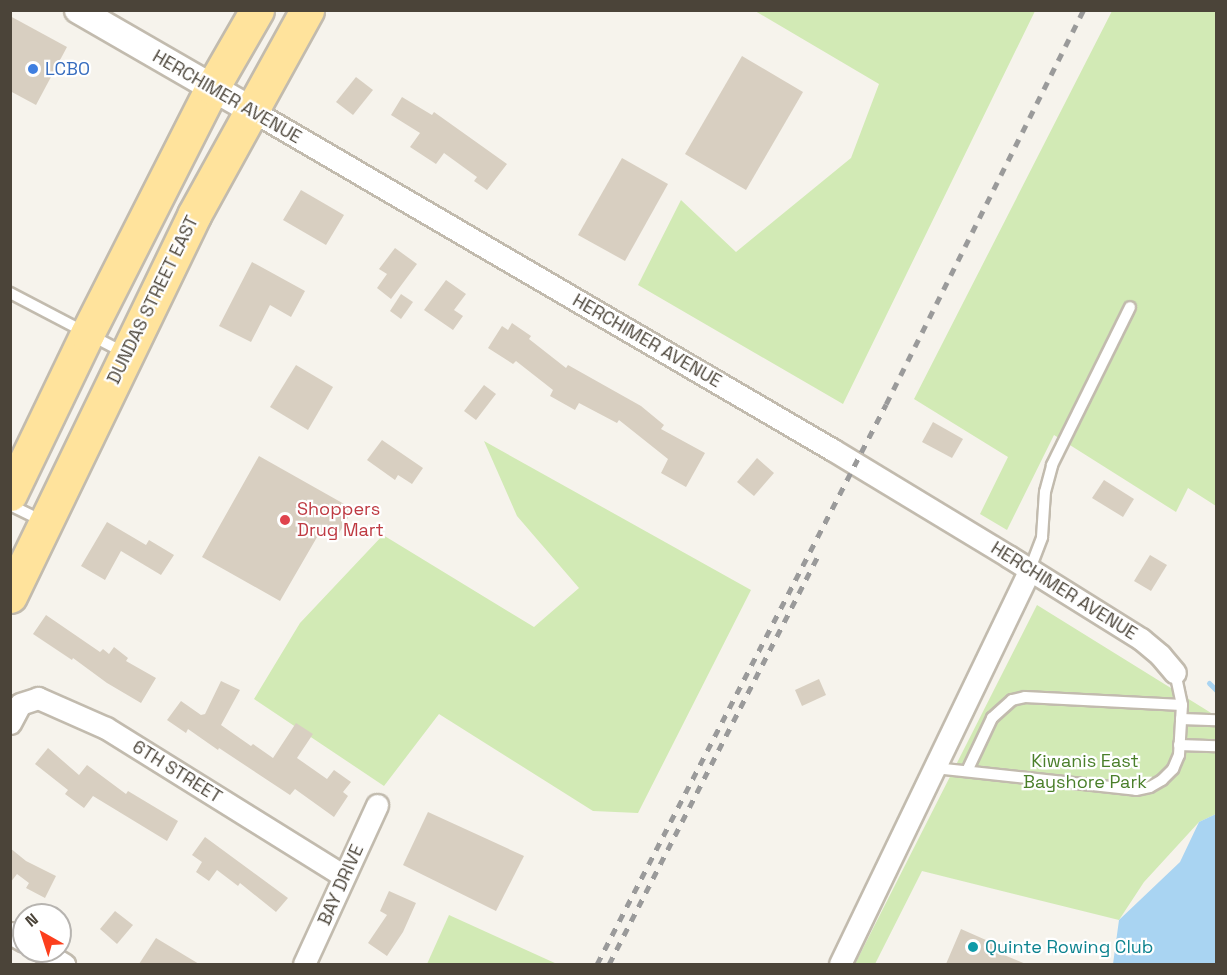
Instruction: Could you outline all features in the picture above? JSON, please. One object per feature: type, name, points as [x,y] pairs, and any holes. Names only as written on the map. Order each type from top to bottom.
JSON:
[{"type":"main road","points":[[10,494],[87,334],[212,88],[257,10]]},
{"type":"main road","points":[[251,110],[248,78],[280,10]]},
{"type":"main road","name":"DUNDAS STREET EAST","points":[[10,596],[166,272],[251,110],[307,10]]},
{"type":"main road","points":[[166,272],[166,244],[170,230],[213,130],[216,113],[212,88]]},
{"type":"street","name":"HERCHIMER AVENUE","points":[[78,10],[840,454],[1141,639],[1160,655],[1175,673]]},
{"type":"street","points":[[840,964],[1030,569]]},
{"type":"street","name":"6TH STREET","points":[[10,723],[20,705],[38,698],[106,728],[344,876]]},
{"type":"street","name":"BAY DRIVE","points":[[304,964],[377,805]]},
{"type":"lane","points":[[10,293],[126,354]]},
{"type":"lane","points":[[1030,569],[1042,537],[1045,492],[1052,465],[1130,307]]},
{"type":"lane","points":[[10,505],[46,522]]},
{"type":"lane","name":"HERCHIMER AVENUE","points":[[935,768],[1136,790],[1150,787],[1162,780],[1173,769],[1179,755],[1182,705],[1175,673]]},
{"type":"lane","points":[[967,771],[992,718],[1012,700],[1025,697],[1182,705]]},
{"type":"lane","points":[[1181,719],[1216,720]]},
{"type":"lane","points":[[1179,745],[1216,746]]},
{"type":"green space","points":[[755,11],[1035,11],[843,404],[638,285],[681,200],[736,252],[851,158],[879,84]]},
{"type":"green space","points":[[1112,11],[1216,11],[1216,506],[1188,488],[1176,512],[1054,435],[1007,530],[980,514],[1008,457],[914,399]]},
{"type":"green space","points":[[484,441],[751,590],[638,813],[593,811],[439,714],[384,786],[254,699],[300,623],[383,535],[534,627],[579,588],[517,516]]},
{"type":"green space","name":"Kiwanis East Bayshore Park","points":[[1037,605],[1216,716],[1216,814],[1199,822],[1144,882],[1119,920],[922,871],[875,964],[855,964]]},
{"type":"green space","points":[[449,915],[557,964],[427,964]]},
{"type":"water","points":[[1216,814],[1216,964],[1113,964],[1119,920],[1180,862],[1199,822]]},
{"type":"building","name":"LCBO","points":[[10,16],[67,47],[36,105],[10,91]]},
{"type":"building","points":[[742,56],[803,92],[746,190],[685,154]]},
{"type":"building","points":[[356,77],[373,90],[353,115],[336,102]]},
{"type":"building","points":[[402,97],[432,115],[434,112],[507,164],[487,190],[474,181],[477,177],[444,153],[436,164],[410,147],[420,133],[391,115]]},
{"type":"building","points":[[622,158],[668,184],[625,261],[578,235]]},
{"type":"building","points":[[301,190],[344,215],[326,245],[283,220]]},
{"type":"building","points":[[395,248],[417,264],[391,299],[377,288],[387,274],[379,269]]},
{"type":"building","points":[[252,262],[305,291],[291,317],[270,305],[251,342],[219,326]]},
{"type":"building","points":[[446,280],[466,294],[454,310],[463,316],[453,330],[424,310]]},
{"type":"building","points":[[401,294],[413,302],[401,319],[390,311]]},
{"type":"building","points":[[512,323],[531,336],[529,339],[566,368],[568,365],[641,406],[664,425],[661,429],[705,453],[686,487],[661,473],[668,459],[619,420],[617,423],[579,403],[575,410],[550,396],[553,390],[516,361],[513,364],[488,348],[502,326],[508,330]]},
{"type":"building","points":[[296,365],[333,387],[308,430],[270,407]]},
{"type":"building","points":[[484,385],[496,394],[476,420],[464,411]]},
{"type":"building","points":[[933,422],[963,439],[952,458],[922,442]]},
{"type":"building","points":[[382,440],[423,468],[412,484],[398,475],[395,480],[367,460]]},
{"type":"building","name":"Shoppers Drug Mart","points":[[259,456],[353,509],[335,540],[320,532],[280,601],[202,557]]},
{"type":"building","points":[[757,458],[774,473],[754,496],[737,482]]},
{"type":"building","points":[[1104,480],[1134,499],[1123,517],[1092,498]]},
{"type":"building","points":[[107,522],[146,545],[149,540],[174,555],[161,575],[121,551],[105,580],[81,566]]},
{"type":"building","points":[[1150,555],[1167,565],[1151,591],[1134,581]]},
{"type":"building","points":[[46,615],[100,652],[103,649],[109,654],[114,647],[128,658],[126,661],[156,678],[141,703],[33,634]]},
{"type":"building","points":[[819,679],[826,695],[802,706],[795,690]]},
{"type":"building","points":[[221,681],[240,690],[221,725],[251,746],[253,744],[273,758],[296,723],[313,734],[297,758],[327,779],[334,770],[351,782],[343,792],[348,796],[334,817],[295,789],[290,795],[188,729],[186,733],[167,720],[181,701],[201,715],[205,714]]},
{"type":"building","points":[[48,748],[79,775],[87,765],[126,794],[128,791],[178,821],[167,841],[93,796],[84,808],[65,794],[68,790],[35,764]]},
{"type":"building","points":[[428,812],[524,856],[496,911],[403,865]]},
{"type":"building","points":[[205,837],[288,898],[276,912],[240,883],[238,886],[217,870],[209,881],[196,872],[202,862],[192,855]]},
{"type":"building","points":[[10,848],[26,861],[56,876],[45,898],[26,888],[29,883],[17,874],[10,883]]},
{"type":"building","points":[[389,891],[416,903],[403,932],[387,956],[368,943],[387,915],[380,911]]},
{"type":"building","points":[[115,911],[133,925],[117,944],[100,929]]},
{"type":"building","name":"Quinte Rowing Club","points":[[961,929],[995,944],[992,950],[1026,964],[946,964]]},
{"type":"building","points":[[156,938],[199,964],[139,964]]},
{"type":"waterway","points":[[1209,683],[1216,690]]},
{"type":"railway","points":[[597,964],[886,404],[1083,10]]},
{"type":"railway","points":[[609,964],[818,556]]},
{"type":"place","name":"LCBO","points":[[33,69]]},
{"type":"place","name":"Shoppers Drug Mart","points":[[285,520]]},
{"type":"place","name":"Quinte Rowing Club","points":[[973,947]]}]
